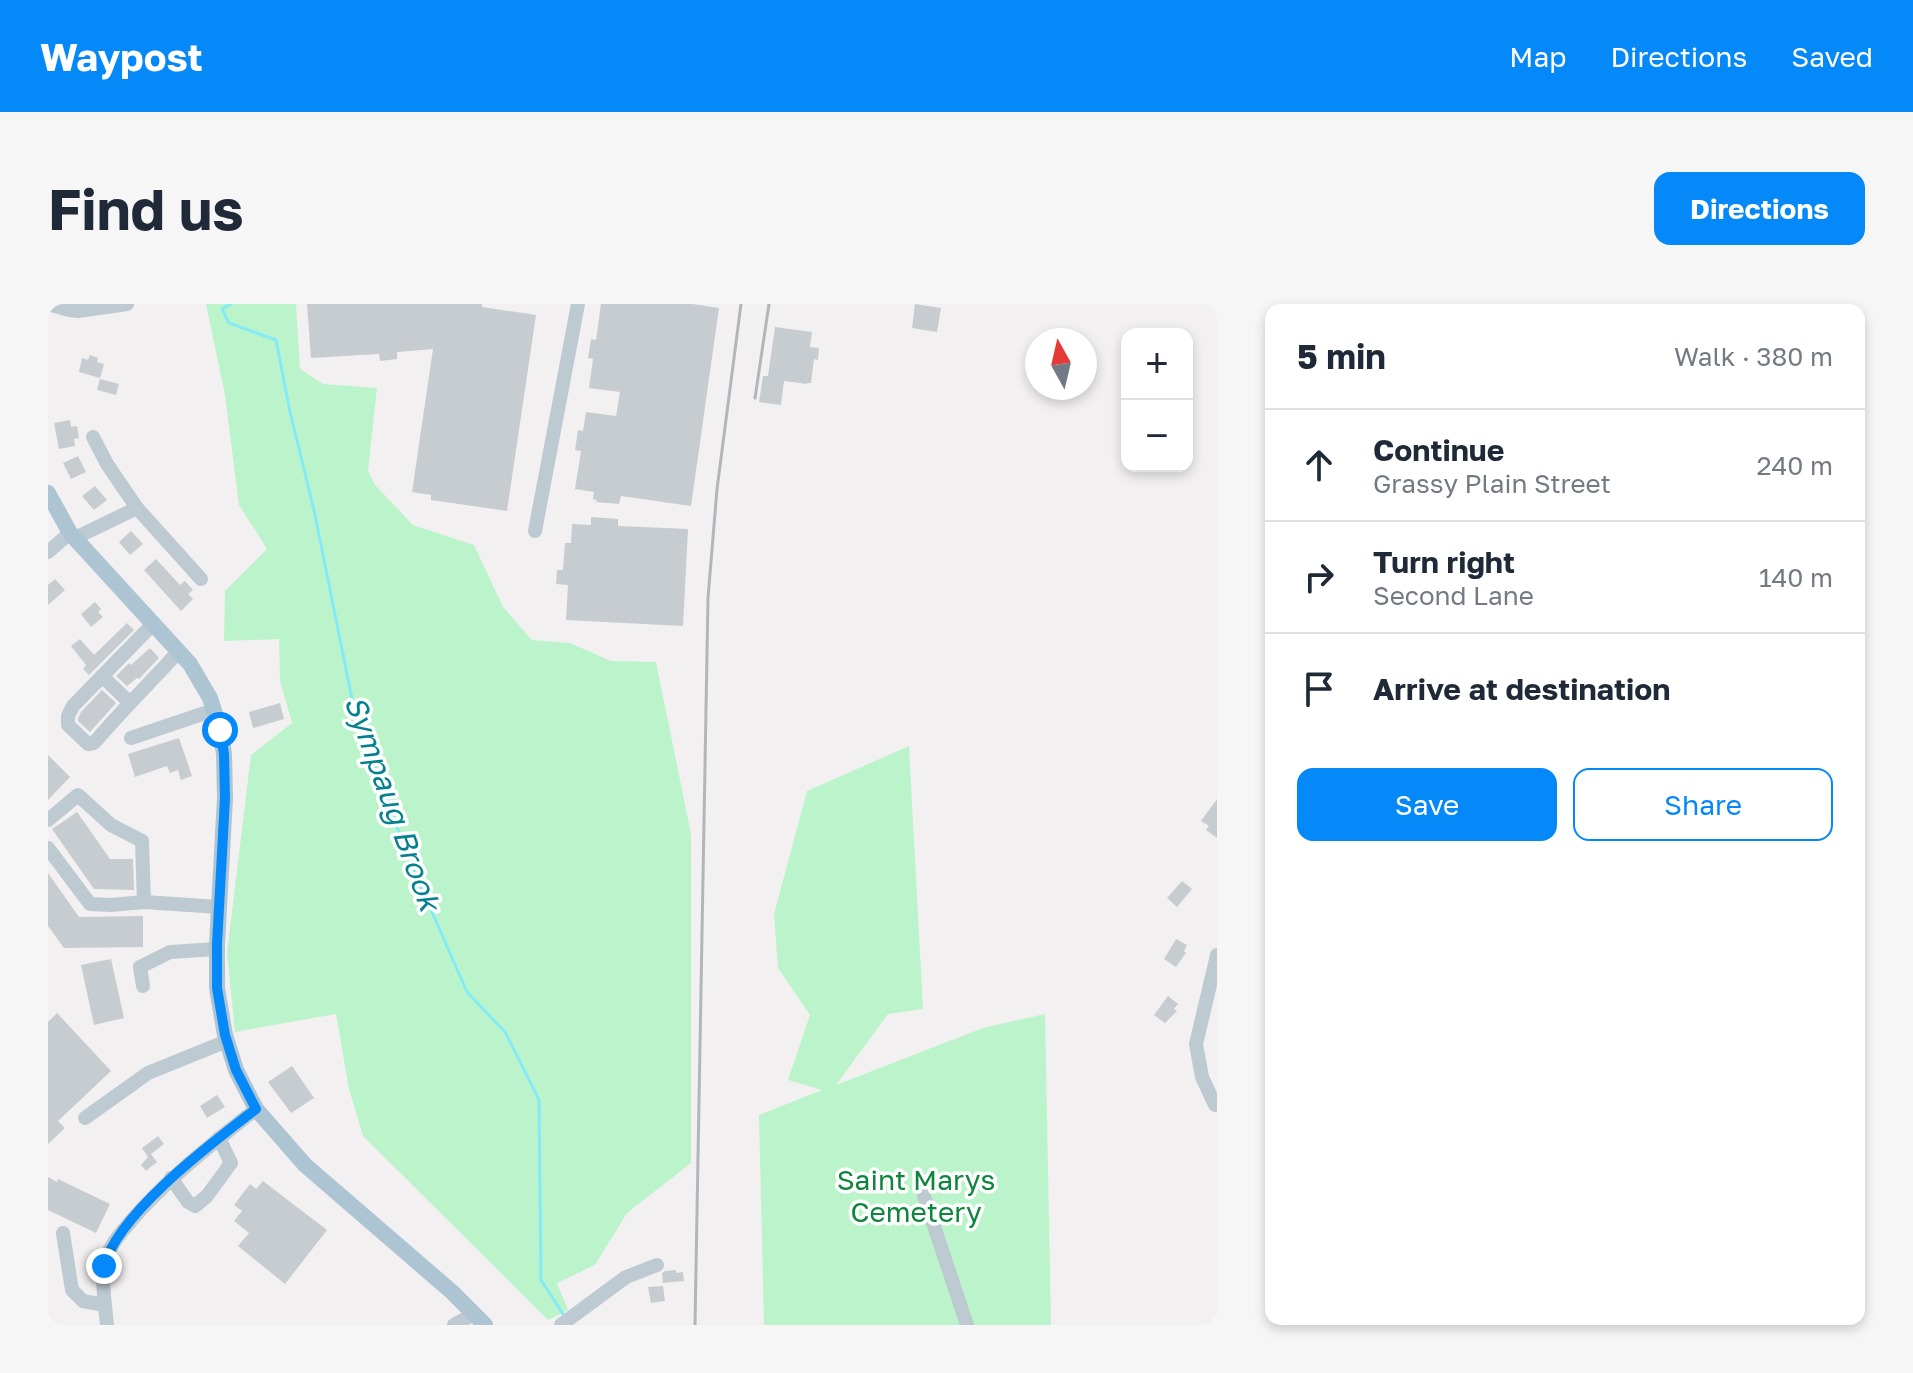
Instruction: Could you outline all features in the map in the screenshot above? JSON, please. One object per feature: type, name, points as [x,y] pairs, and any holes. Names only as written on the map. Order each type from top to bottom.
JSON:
[{"type":"main road","points":[[48,493],[73,535],[190,664],[210,698],[224,754],[217,988],[236,1070],[256,1109],[305,1165],[480,1320]]},
{"type":"street","points":[[48,304],[78,311],[127,304]]},
{"type":"street","points":[[535,531],[578,304]]},
{"type":"street","points":[[93,437],[137,508],[201,579]]},
{"type":"street","points":[[48,552],[73,535],[137,508]]},
{"type":"street","points":[[154,623],[73,706],[68,725],[78,737],[88,744],[94,743],[179,651]]},
{"type":"street","points":[[102,676],[129,702]]},
{"type":"street","points":[[131,738],[214,710]]},
{"type":"street","points":[[48,820],[78,795],[111,825],[142,841],[144,902]]},
{"type":"street","points":[[48,848],[90,904],[144,902],[219,907]]},
{"type":"street","points":[[143,986],[140,967],[170,952],[217,949]]},
{"type":"street","points":[[1215,1105],[1202,1077],[1196,1044],[1217,955]]},
{"type":"street","points":[[85,1118],[148,1073],[227,1041]]},
{"type":"street","points":[[107,1325],[103,1286],[104,1266],[110,1248],[171,1178],[256,1109]]},
{"type":"street","points":[[171,1178],[188,1202],[195,1206],[207,1196],[231,1163],[219,1138]]},
{"type":"street","points":[[924,1196],[967,1325]]},
{"type":"street","points":[[63,1233],[72,1290],[83,1301],[105,1305]]},
{"type":"street","points":[[561,1325],[626,1277],[657,1265]]},
{"type":"street","points":[[454,1325],[480,1320]]},
{"type":"green space","points":[[206,304],[296,304],[300,369],[323,384],[377,388],[368,471],[375,485],[413,525],[474,545],[503,607],[532,640],[570,643],[611,661],[656,662],[691,834],[691,1163],[627,1213],[595,1265],[557,1283],[568,1310],[548,1320],[363,1136],[349,1089],[336,1014],[235,1032],[227,953],[251,755],[292,723],[280,681],[279,639],[224,641],[225,591],[267,549],[239,505],[225,395]]},
{"type":"green space","name":"Saint Marys Cemetery","points":[[909,746],[923,1009],[888,1014],[836,1085],[983,1028],[1045,1014],[1051,1325],[764,1325],[759,1115],[822,1090],[788,1080],[810,1015],[778,968],[774,914],[807,791]]},
{"type":"building","points":[[307,304],[482,304],[482,307],[536,315],[507,511],[431,500],[431,495],[412,492],[433,349],[397,352],[397,359],[380,361],[379,354],[311,358]]},
{"type":"building","points":[[601,304],[692,304],[719,308],[691,506],[621,496],[619,504],[596,502],[594,492],[575,489],[581,451],[575,450],[578,430],[583,431],[586,412],[616,416],[620,392],[589,388],[593,359],[588,358],[591,339],[596,340]]},
{"type":"building","points":[[915,304],[941,308],[937,332],[912,328]]},
{"type":"building","points":[[775,327],[812,332],[810,347],[819,348],[818,360],[814,359],[811,383],[784,381],[781,405],[759,402],[763,376],[768,376]]},
{"type":"building","points":[[90,355],[104,364],[100,378],[79,372],[82,358],[88,360]]},
{"type":"building","points":[[100,379],[119,384],[116,395],[97,390]]},
{"type":"building","points":[[70,420],[71,427],[77,426],[79,438],[74,439],[75,446],[59,449],[54,423]]},
{"type":"building","points":[[78,456],[86,472],[71,479],[63,463]]},
{"type":"building","points":[[95,486],[107,500],[94,510],[82,496]]},
{"type":"building","points":[[591,517],[618,519],[618,526],[688,529],[683,626],[566,620],[568,585],[556,584],[557,570],[563,570],[565,543],[571,543],[572,524],[591,525]]},
{"type":"building","points":[[131,531],[143,544],[130,555],[119,542]]},
{"type":"building","points":[[156,559],[180,585],[185,581],[193,590],[188,594],[193,599],[181,611],[144,570]]},
{"type":"building","points":[[55,579],[65,590],[48,605],[48,585]]},
{"type":"building","points":[[95,602],[103,617],[91,627],[81,614]]},
{"type":"building","points":[[127,623],[134,630],[89,675],[83,669],[86,665],[71,646],[80,639],[94,655]]},
{"type":"building","points":[[150,648],[159,658],[139,679],[127,686],[116,676]]},
{"type":"building","points":[[102,690],[116,703],[90,732],[78,718]]},
{"type":"building","points":[[280,703],[284,719],[253,728],[249,712]]},
{"type":"building","points":[[179,738],[192,776],[181,780],[178,770],[170,773],[167,766],[135,777],[128,754]]},
{"type":"building","points":[[48,755],[70,777],[48,800]]},
{"type":"building","points":[[1217,799],[1217,838],[1206,830],[1209,826],[1201,821]]},
{"type":"building","points":[[77,812],[110,859],[133,859],[134,890],[94,889],[52,829]]},
{"type":"building","points":[[48,873],[79,917],[143,916],[143,947],[64,948],[48,926]]},
{"type":"building","points":[[1182,881],[1192,889],[1177,907],[1167,898]]},
{"type":"building","points":[[1176,939],[1187,945],[1186,953],[1176,967],[1164,959]]},
{"type":"building","points":[[111,959],[124,1018],[94,1025],[81,965]]},
{"type":"building","points":[[1168,996],[1178,1004],[1174,1009],[1177,1011],[1165,1023],[1154,1015]]},
{"type":"building","points":[[57,1013],[111,1071],[58,1121],[65,1128],[48,1144],[48,1022]]},
{"type":"building","points":[[292,1066],[314,1098],[291,1113],[268,1082]]},
{"type":"building","points":[[217,1095],[225,1107],[207,1118],[200,1106]]},
{"type":"building","points":[[158,1136],[164,1144],[151,1154],[157,1162],[146,1171],[141,1165],[148,1157],[142,1148]]},
{"type":"building","points":[[48,1177],[110,1204],[96,1233],[48,1210]]},
{"type":"building","points":[[263,1181],[327,1230],[285,1284],[238,1246],[249,1233],[234,1221],[242,1211],[234,1205],[250,1184],[256,1189]]},
{"type":"building","points":[[676,1270],[676,1273],[683,1272],[684,1281],[663,1283],[662,1273]]},
{"type":"building","points":[[663,1286],[665,1301],[651,1303],[648,1287]]},
{"type":"waterway","name":"Sympaug Brook","points":[[231,304],[222,309],[229,323],[276,340],[353,704],[407,855],[467,992],[505,1032],[539,1100],[541,1280],[563,1314]]},
{"type":"railway","points":[[695,1325],[708,598],[717,489],[741,304]]},
{"type":"railway","points":[[755,398],[769,304]]},
{"type":"route","points":[[104,1266],[110,1248],[171,1178],[256,1109],[236,1070],[225,1035],[217,988],[225,798],[220,730]]}]
